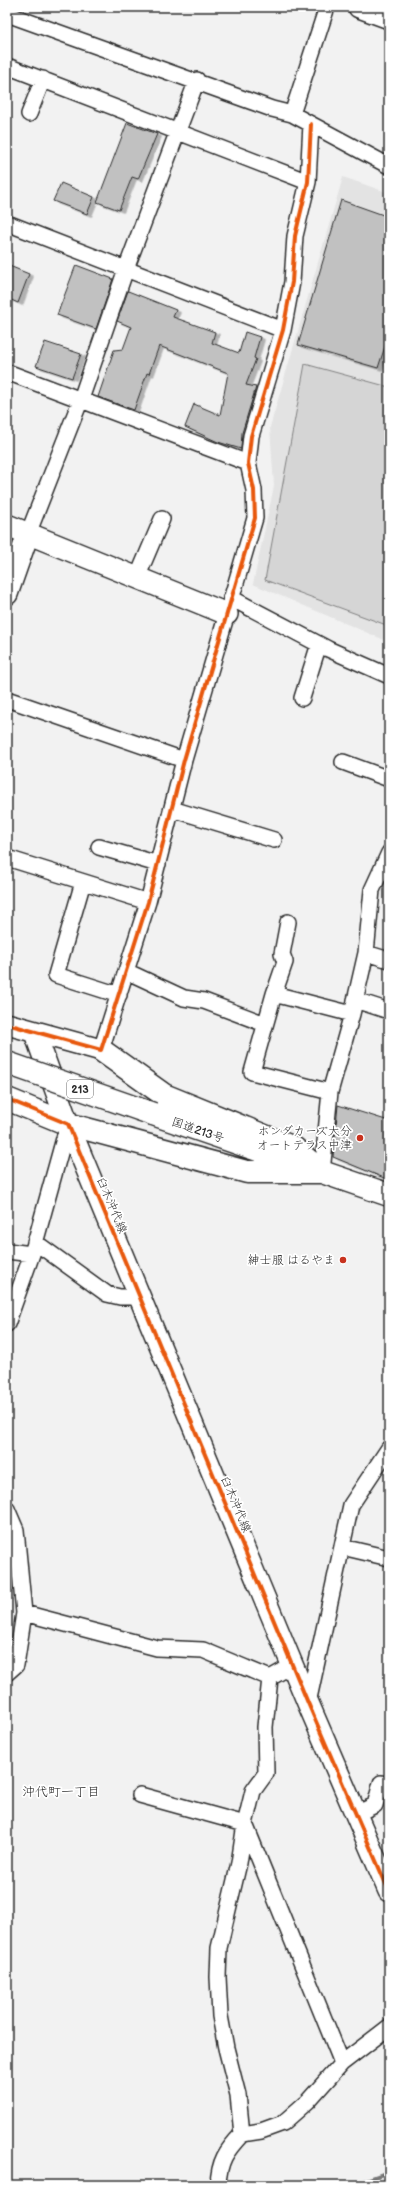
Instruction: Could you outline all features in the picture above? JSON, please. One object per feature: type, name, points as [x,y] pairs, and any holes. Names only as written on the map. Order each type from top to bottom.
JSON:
[{"type":"highway","points":[[101,1050],[164,1095],[294,1148],[322,1172]]},
{"type":"highway","name":"国道213号","points":[[7,1063],[389,1195]]},
{"type":"highway","points":[[7,1099],[68,1124],[247,1172],[322,1172]]},
{"type":"main road","points":[[360,7],[389,18]]},
{"type":"main road","points":[[7,525],[137,578],[229,606]]},
{"type":"main road","points":[[7,594],[28,534]]},
{"type":"main road","points":[[7,1024],[35,1033],[101,1050]]},
{"type":"main road","name":"臼木沖代線","points":[[35,1033],[68,1124],[308,1703],[389,1891]]},
{"type":"street","points":[[292,114],[328,7]]},
{"type":"street","points":[[7,14],[197,80],[272,109],[292,114],[389,166]]},
{"type":"street","points":[[7,66],[178,130],[308,182]]},
{"type":"street","points":[[29,114],[43,79]]},
{"type":"street","points":[[28,534],[81,399],[126,269],[197,80]]},
{"type":"street","points":[[101,1050],[148,902],[184,760],[255,518],[254,490],[248,463],[251,436],[283,330],[292,282],[295,236],[308,182],[311,124]]},
{"type":"street","points":[[7,223],[283,330]]},
{"type":"street","points":[[7,372],[248,463]]},
{"type":"street","points":[[137,578],[162,519]]},
{"type":"street","points":[[229,606],[319,644],[389,676]]},
{"type":"street","points":[[302,698],[319,644]]},
{"type":"street","points":[[7,698],[184,760]]},
{"type":"street","points":[[343,762],[389,779]]},
{"type":"street","points":[[172,810],[274,840]]},
{"type":"street","points":[[99,847],[158,864]]},
{"type":"street","points":[[322,1172],[330,1092],[352,1014],[366,953],[372,890],[389,854]]},
{"type":"street","points":[[7,858],[148,902]]},
{"type":"street","points":[[82,882],[56,975],[119,995]]},
{"type":"street","points":[[288,922],[282,954],[285,962],[274,994],[252,1072],[330,1092]]},
{"type":"street","points":[[366,953],[389,960]]},
{"type":"street","points":[[126,971],[184,998],[204,1001],[265,1024]]},
{"type":"street","points":[[274,994],[352,1014]]},
{"type":"street","points":[[355,1000],[389,1011]]},
{"type":"street","points":[[7,1324],[13,1291],[33,1248],[68,1124]]},
{"type":"street","points":[[7,1251],[33,1248],[107,1294],[120,1297],[139,1296]]},
{"type":"street","points":[[308,1703],[351,1505],[389,1448]]},
{"type":"street","points":[[7,1509],[16,1530],[12,1536],[24,1613],[16,1665],[7,1673]]},
{"type":"street","points":[[342,1547],[389,1558]]},
{"type":"street","points":[[24,1613],[157,1648],[203,1650],[270,1678]]},
{"type":"street","points":[[270,1678],[293,1665]]},
{"type":"street","points":[[242,2134],[238,2095],[220,2016],[218,1977],[219,1948],[239,1863],[245,1824],[253,1791],[266,1773],[265,1727],[270,1678]]},
{"type":"street","points":[[356,1814],[375,1805],[381,1783],[389,1785]]},
{"type":"street","points":[[140,1795],[245,1824]]},
{"type":"street","points":[[245,1824],[342,2063]]},
{"type":"street","points":[[218,2185],[219,2172],[226,2152],[242,2134],[261,2131],[283,2123],[308,2101],[342,2063],[389,2027]]},
{"type":"shaded area","points":[[343,177],[389,193],[389,642],[253,584],[274,486],[270,427]]},
{"type":"shaded area","points":[[305,364],[389,387],[389,626],[265,580]]},
{"type":"building","points":[[127,123],[157,134],[138,179],[132,177],[119,210],[97,202]]},
{"type":"building","points":[[61,183],[94,197],[87,214],[53,201]]},
{"type":"building","points":[[341,200],[389,217],[389,334],[378,368],[298,345]]},
{"type":"building","points":[[7,265],[29,274],[18,303],[7,298]]},
{"type":"building","points":[[76,265],[113,279],[96,329],[57,315]]},
{"type":"building","points":[[128,291],[176,310],[173,317],[215,332],[212,343],[239,353],[245,332],[260,337],[254,358],[256,359],[246,385],[256,387],[242,433],[241,449],[218,442],[185,427],[194,404],[220,415],[228,373],[159,346],[149,374],[147,373],[134,410],[98,397],[114,350],[123,349],[131,327],[117,321]]},
{"type":"building","points":[[45,342],[81,354],[72,378],[36,366]]},
{"type":"building","name":"ホンダカーズ大分 オートテラス中津","points":[[338,1105],[389,1121],[389,1180],[333,1157]]},
{"type":"waterway","points":[[353,2185],[389,2172]]},
{"type":"cycle path","points":[[7,1024],[101,1050],[148,902],[184,760],[255,518],[254,490],[248,463],[251,436],[283,330],[292,282],[295,236],[308,182],[311,124]]},
{"type":"cycle path","points":[[7,1099],[68,1124],[308,1703],[389,1891]]},
{"type":"place","name":"ホンダカーズ大分 オートテラス中津","points":[[360,1138]]},
{"type":"place","name":"紳士服 はるやま","points":[[343,1260]]},
{"type":"district","name":"沖代町一丁目","points":[[61,1791]]}]
